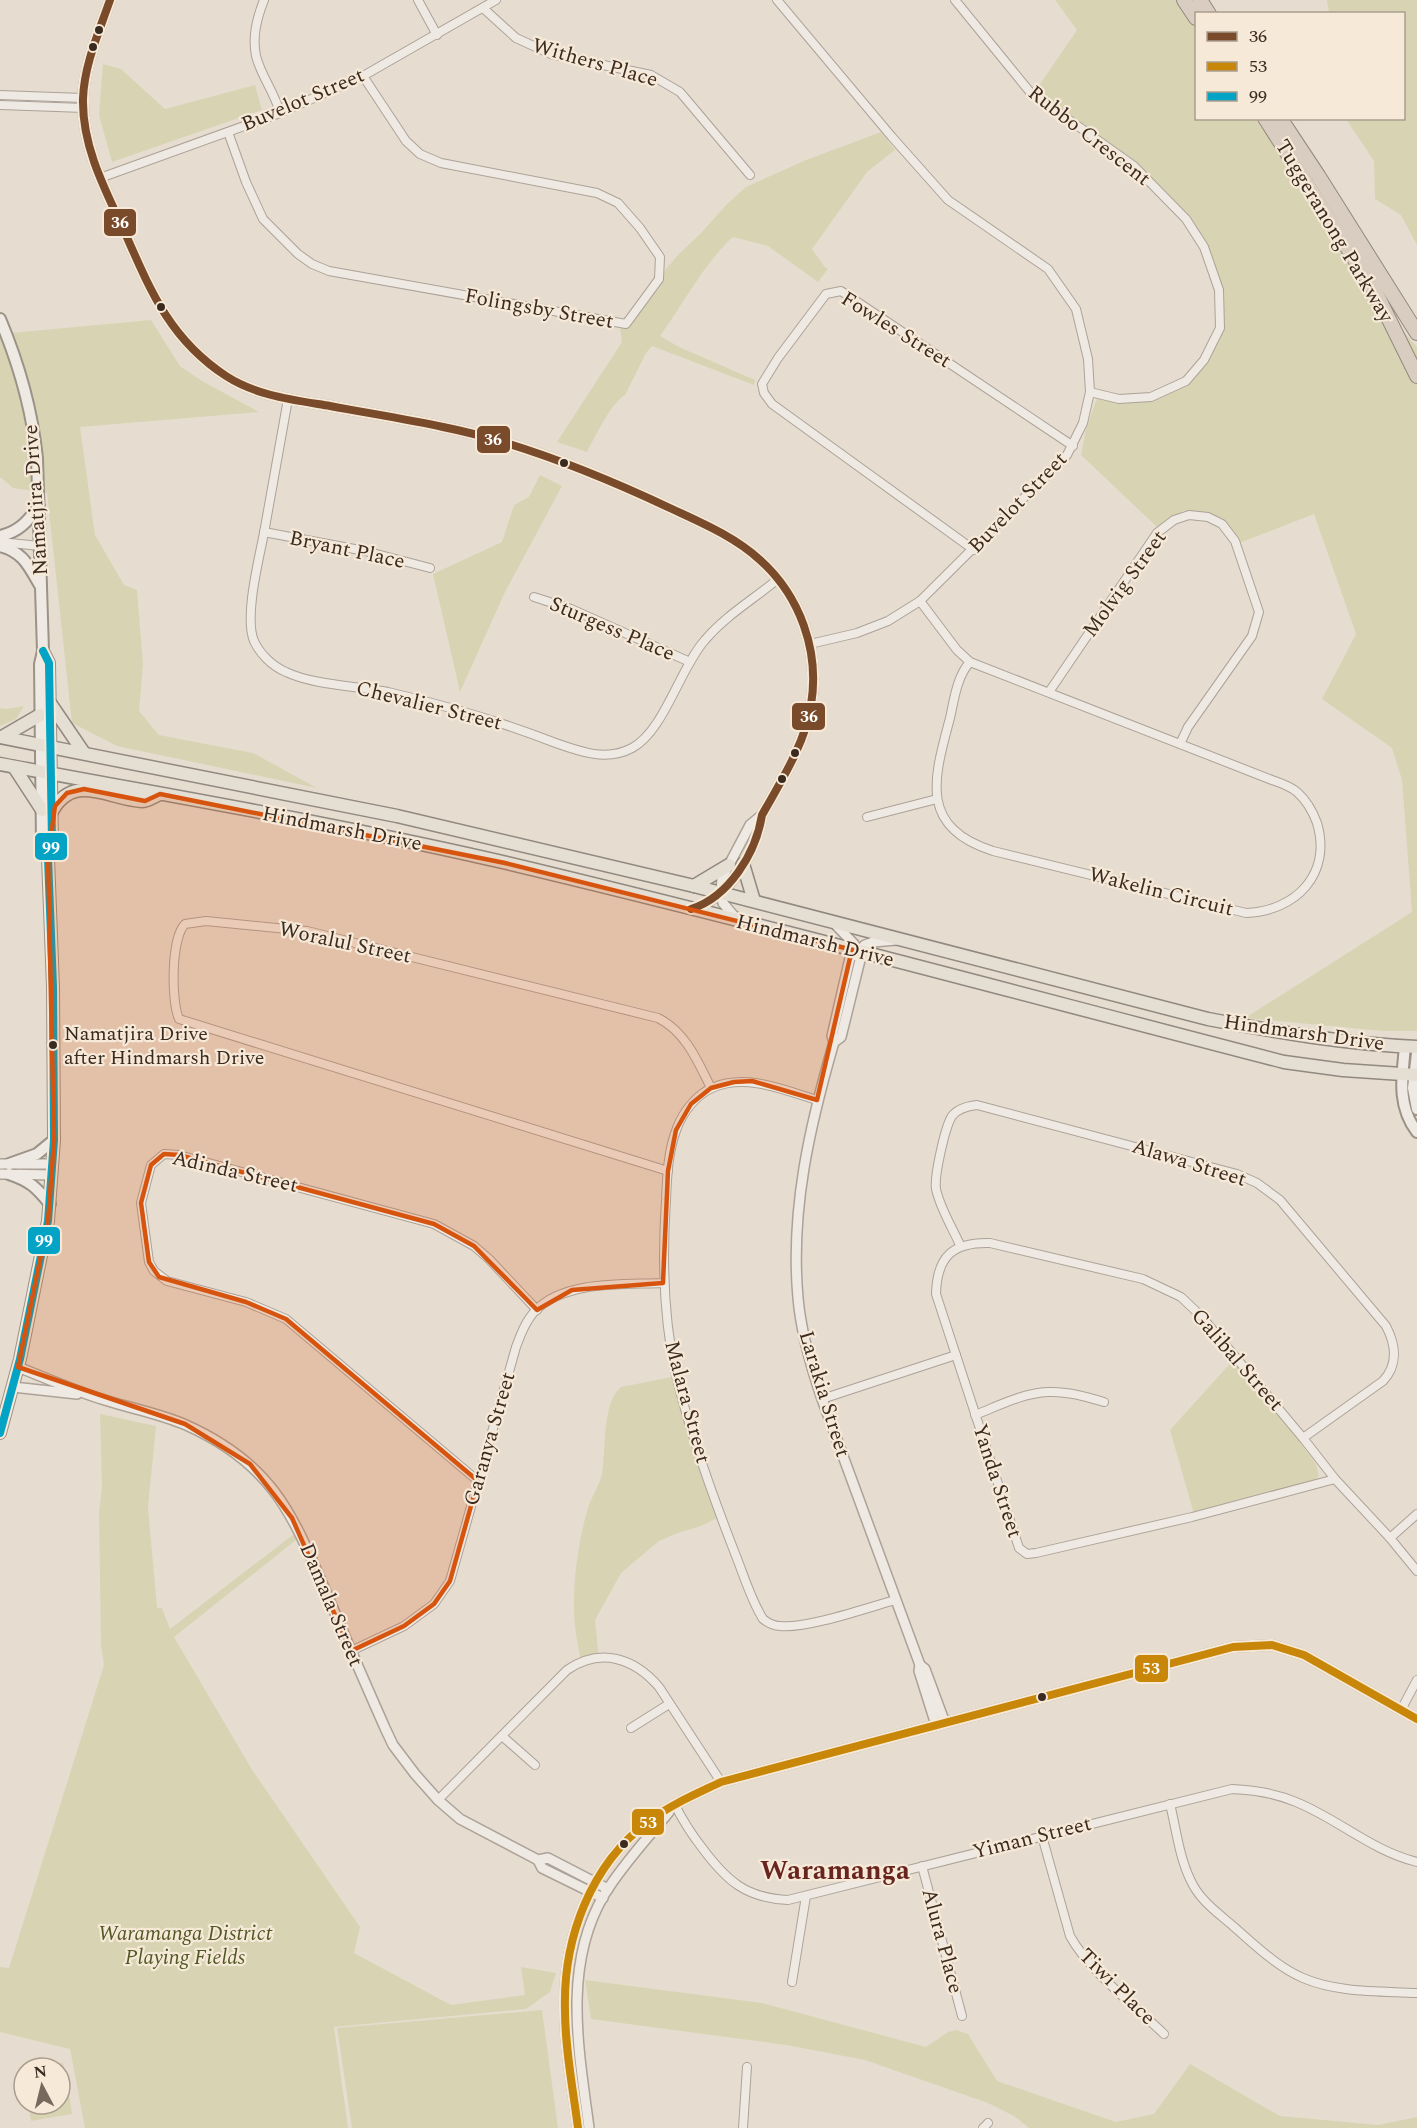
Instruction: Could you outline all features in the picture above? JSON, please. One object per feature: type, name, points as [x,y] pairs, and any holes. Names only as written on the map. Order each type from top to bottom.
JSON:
[{"type":"highway","points":[[1184,0],[1195,15]]},
{"type":"highway","name":"Tuggeranong Parkway","points":[[1267,120],[1303,165],[1390,288],[1417,333]]},
{"type":"highway","name":"Tuggeranong Parkway","points":[[1281,120],[1303,165]]},
{"type":"highway","name":"Tuggeranong Parkway","points":[[1314,181],[1375,291],[1417,376]]},
{"type":"highway","points":[[1390,288],[1417,324]]},
{"type":"main road","name":"Namatjira Drive","points":[[0,319],[20,372],[34,429],[42,587],[43,651],[40,664],[40,715],[46,745]]},
{"type":"main road","points":[[0,536],[17,530],[27,522],[39,506]]},
{"type":"main road","points":[[0,544],[13,549],[25,560],[42,587]]},
{"type":"main road","name":"Namatjira Drive","points":[[0,1433],[18,1367],[46,1232],[54,1140],[53,987],[49,933],[48,858],[52,842],[47,812],[46,773],[50,703],[49,663],[43,651]]},
{"type":"main road","points":[[50,703],[84,753]]},
{"type":"main road","points":[[1,737],[40,715]]},
{"type":"main road","name":"Hindmarsh Drive","points":[[1,737],[397,816],[721,892],[1208,1019],[1288,1034],[1411,1047]]},
{"type":"main road","name":"Hindmarsh Drive","points":[[0,764],[380,836],[505,863],[744,922],[1284,1062],[1411,1075]]},
{"type":"main road","points":[[14,767],[47,812],[67,793],[84,789],[145,801],[160,794]]},
{"type":"main road","points":[[743,864],[754,901]]},
{"type":"main road","points":[[694,886],[729,865]]},
{"type":"main road","points":[[1411,1047],[1411,1075],[1417,1109]]},
{"type":"main road","points":[[1417,1053],[1411,1075],[1401,1089],[1408,1118],[1417,1132]]},
{"type":"main road","points":[[5,1169],[38,1154],[54,1140]]},
{"type":"main road","points":[[5,1169],[27,1180],[50,1204]]},
{"type":"street","points":[[110,0],[90,58],[84,103],[87,136],[100,178],[150,289],[180,337],[211,365],[229,378],[261,393],[447,427],[574,467],[637,492],[717,531],[754,555],[778,579],[798,609],[810,644],[813,687],[804,732],[762,815],[760,830],[743,864],[721,892],[705,905],[691,909]]},
{"type":"street","points":[[264,0],[255,27],[256,57],[280,113]]},
{"type":"street","points":[[418,0],[437,35]]},
{"type":"street","name":"Buvelot Street","points":[[100,178],[280,113],[363,76],[496,0]]},
{"type":"street","name":"Buvelot Street","points":[[777,0],[891,137],[948,200],[1048,269],[1076,309],[1088,358],[1090,392],[1083,423],[1073,446],[1066,455],[920,602],[888,621],[856,633],[810,644]]},
{"type":"street","name":"Rubbo Crescent","points":[[955,0],[1030,92],[1134,166],[1186,219],[1204,247],[1220,290],[1220,328],[1204,360],[1186,381],[1151,397],[1119,399],[1090,392]]},
{"type":"street","name":"Withers Place","points":[[483,8],[516,38],[551,54],[651,75],[680,92],[750,174]]},
{"type":"street","name":"Folingsby Street","points":[[228,132],[246,182],[263,219],[298,254],[312,264],[328,271],[626,324],[660,279],[660,257],[640,228],[618,203],[597,193],[441,163],[420,154],[406,141],[363,76]]},
{"type":"street","points":[[0,95],[84,103]]},
{"type":"street","points":[[0,105],[84,103]]},
{"type":"street","name":"Fowles Street","points":[[974,550],[772,404],[764,393],[762,384],[778,358],[826,294],[841,291],[1073,446]]},
{"type":"street","name":"Chevalier Street","points":[[288,399],[251,608],[253,639],[270,662],[286,672],[308,679],[386,692],[456,709],[580,753],[623,752],[640,743],[653,728],[703,641],[778,579]]},
{"type":"street","name":"Molvig Street","points":[[1049,692],[1157,533],[1174,520],[1198,515],[1208,517],[1222,524],[1235,541],[1259,612],[1252,636],[1188,727],[1180,744]]},
{"type":"street","name":"Bryant Place","points":[[264,532],[365,551],[430,568]]},
{"type":"street","points":[[0,544],[40,546]]},
{"type":"street","name":"Sturgess Place","points":[[534,597],[571,609],[690,662]]},
{"type":"street","name":"Wakelin Circuit","points":[[920,602],[957,650],[970,662],[1288,786],[1300,795],[1311,810],[1320,839],[1319,861],[1310,881],[1288,903],[1278,908],[1257,913],[1234,911],[993,851],[968,841],[954,830],[943,815],[937,800],[937,772],[961,676],[970,662]]},
{"type":"street","points":[[867,817],[883,811],[937,800]]},
{"type":"street","points":[[744,922],[733,915],[723,903],[722,878],[750,825],[762,815]]},
{"type":"street","name":"Woralul Street","points":[[668,1171],[179,1019],[174,996],[178,934],[185,924],[206,921],[308,932],[658,1018],[676,1030],[686,1042],[711,1088]]},
{"type":"street","points":[[832,922],[854,944],[857,951],[873,942],[901,939]]},
{"type":"street","name":"Larakia Street","points":[[857,951],[850,958],[840,1021],[832,1036],[834,1042],[817,1100],[798,1202],[796,1257],[798,1299],[803,1332],[822,1400],[940,1724]]},
{"type":"street","name":"Malara Street","points":[[817,1100],[752,1081],[734,1082],[711,1088],[691,1104],[682,1117],[676,1130],[668,1171],[663,1283],[669,1338],[676,1376],[701,1460],[763,1619],[780,1627],[802,1625],[895,1600]]},
{"type":"street","name":"Alawa Street","points":[[960,1245],[939,1199],[935,1180],[950,1121],[960,1109],[971,1106],[977,1105],[1227,1171],[1257,1183],[1280,1200],[1386,1326],[1392,1337],[1395,1354],[1389,1374],[1383,1381],[1303,1438]]},
{"type":"street","name":"Adinda Street","points":[[478,1481],[286,1319],[246,1302],[159,1277],[149,1262],[141,1203],[151,1166],[164,1154],[179,1155],[434,1224],[474,1246],[537,1310]]},
{"type":"street","points":[[5,1169],[52,1169]]},
{"type":"street","name":"Galibal Street","points":[[960,1245],[975,1242],[990,1243],[1143,1279],[1181,1297],[1202,1317],[1335,1479],[1390,1538],[1417,1571]]},
{"type":"street","name":"Yanda Street","points":[[960,1245],[944,1262],[936,1280],[936,1294],[1019,1548],[1027,1554],[1192,1517],[1335,1479]]},
{"type":"street","name":"Garanya Street","points":[[351,1651],[404,1626],[434,1604],[450,1581],[516,1347],[529,1319],[547,1301],[572,1290],[663,1283]]},
{"type":"street","points":[[822,1400],[956,1355]]},
{"type":"street","name":"Damala Street","points":[[18,1367],[89,1395],[185,1425],[205,1434],[250,1464],[281,1500],[301,1535],[393,1744],[415,1774],[438,1800],[460,1819],[538,1860],[542,1868],[589,1892],[605,1893]]},
{"type":"street","name":"Damala Street","points":[[13,1387],[89,1395]]},
{"type":"street","points":[[975,1415],[1028,1395],[1049,1392],[1076,1395],[1104,1402]]},
{"type":"street","points":[[1390,1538],[1417,1514]]},
{"type":"street","points":[[578,2128],[565,2022],[566,1968],[574,1933],[589,1892],[622,1846],[648,1822],[675,1805],[721,1782],[1233,1647],[1272,1645],[1304,1656],[1417,1719]]},
{"type":"street","points":[[438,1800],[567,1670],[581,1662],[616,1659],[632,1663],[647,1674],[721,1782]]},
{"type":"street","points":[[1401,1710],[1417,1680]]},
{"type":"street","points":[[632,1728],[669,1704]]},
{"type":"street","points":[[502,1736],[535,1766]]},
{"type":"street","name":"Yiman Street","points":[[675,1805],[683,1822],[714,1863],[735,1884],[756,1895],[778,1900],[806,1896],[1232,1789],[1275,1794],[1299,1803],[1389,1853],[1417,1862]]},
{"type":"street","points":[[1170,1804],[1184,1865],[1194,1887],[1205,1902],[1266,1955],[1296,1974],[1323,1985],[1356,1990],[1417,1993]]},
{"type":"street","points":[[589,2128],[578,2021],[577,1996],[581,1958],[594,1916],[605,1893],[633,1853],[675,1805]]},
{"type":"street","name":"Tiwi Place","points":[[1042,1836],[1070,1936],[1077,1948],[1088,1962],[1164,2034]]},
{"type":"street","name":"Damala Street","points":[[538,1860],[548,1858],[595,1883],[605,1893]]},
{"type":"street","name":"Alura Place","points":[[922,1866],[962,2016]]},
{"type":"street","points":[[792,1983],[806,1896]]},
{"type":"street","points":[[743,2128],[747,2067]]},
{"type":"highlighted area","points":[[84,789],[145,801],[160,794],[505,863],[857,951],[850,958],[817,1100],[752,1081],[734,1082],[711,1088],[691,1104],[676,1130],[668,1171],[663,1283],[572,1290],[537,1310],[474,1246],[434,1224],[179,1155],[164,1154],[151,1165],[141,1203],[149,1262],[159,1277],[246,1302],[286,1319],[478,1481],[450,1581],[434,1604],[404,1626],[351,1651],[292,1518],[250,1464],[185,1424],[18,1367],[48,1221],[54,1140],[48,858],[55,806],[67,793]]},
{"type":"green space","points":[[1055,0],[1179,0],[1195,24],[1195,120],[1257,120],[1375,298],[1417,347],[1417,1031],[1383,1031],[1245,1018],[1412,912],[1402,780],[1392,748],[1322,699],[1356,634],[1314,514],[1237,544],[1229,527],[1211,518],[1184,510],[1157,527],[1081,455],[1086,429],[1097,398],[1119,402],[1151,399],[1188,383],[1222,329],[1222,290],[1207,246],[1189,215],[1139,164],[1036,90],[1077,30]]},
{"type":"green space","points":[[1327,0],[1417,0],[1417,245],[1401,215],[1375,199],[1374,161],[1347,120],[1405,120],[1405,12],[1329,12]]},
{"type":"green space","points":[[103,64],[121,69],[165,109],[255,85],[262,110],[112,162],[99,115]]},
{"type":"green space","points":[[881,132],[895,150],[867,172],[812,249],[828,269],[818,282],[768,246],[733,237],[703,272],[660,336],[679,347],[755,380],[754,385],[652,346],[646,353],[625,395],[609,413],[587,452],[557,442],[622,342],[620,328],[635,319],[659,288],[665,270],[727,204],[746,187],[806,160]]},
{"type":"green space","points":[[151,320],[180,366],[202,381],[259,412],[80,427],[95,535],[124,585],[137,590],[143,664],[139,711],[159,735],[253,753],[317,788],[117,746],[72,723],[47,493],[13,488],[0,477],[0,334]]},
{"type":"green space","points":[[540,475],[562,486],[505,592],[460,692],[433,574],[502,542],[514,505],[529,497]]},
{"type":"green space","points":[[24,706],[16,719],[0,726],[0,708]]},
{"type":"green space","points":[[1236,1357],[1316,1464],[1319,1476],[1313,1483],[1194,1514],[1170,1430]]},
{"type":"green space","points":[[677,1376],[721,1516],[659,1541],[621,1573],[595,1620],[599,1659],[581,1662],[574,1612],[576,1566],[588,1508],[602,1474],[606,1427],[611,1404],[621,1387]]},
{"type":"green space","name":"Waramanga District Playing Fields","points":[[100,1414],[156,1426],[148,1507],[157,1608],[162,1608],[170,1629],[294,1534],[296,1540],[174,1637],[251,1768],[360,1927],[354,1953],[451,2005],[525,1995],[521,1967],[556,1973],[550,1992],[526,2009],[334,2027],[348,2128],[85,2128],[70,2049],[0,2032],[0,1967],[9,1968],[104,1665],[101,1645],[99,1513],[102,1486]]},
{"type":"green space","points":[[585,1980],[762,2003],[926,2047],[948,2032],[956,2030],[968,2034],[997,2081],[1116,2122],[1154,2114],[1190,2064],[1280,2116],[1378,2125],[1417,2117],[1417,2128],[1029,2128],[1014,2116],[988,2103],[865,2060],[786,2045],[591,2019]]},
{"type":"green space","points":[[542,2010],[558,2128],[352,2128],[337,2028]]},
{"type":"green space","points":[[30,2116],[60,2116],[31,2121]]},
{"type":"transit line","name":"36","points":[[110,0],[93,49],[84,86],[84,116],[90,148],[108,196],[151,290],[175,328],[206,361],[238,383],[263,393],[472,433],[530,451],[617,484],[729,537],[760,560],[786,590],[804,626],[809,645],[813,685],[808,720],[791,762],[762,815],[754,844],[747,858],[729,884],[717,895],[691,909]]},
{"type":"transit line","name":"99","points":[[0,1433],[20,1359],[48,1221],[54,1140],[53,987],[48,858],[52,842],[49,663],[43,651]]},
{"type":"transit line","name":"53","points":[[578,2128],[565,2025],[566,1983],[575,1931],[596,1881],[628,1839],[649,1821],[693,1795],[721,1782],[1233,1647],[1272,1645],[1304,1655],[1417,1719]]},
{"type":"place","name":"Namatjira Drive after Hindmarsh Drive","points":[[53,1045]]},
{"type":"district","name":"Waramanga","points":[[835,1871]]}]
